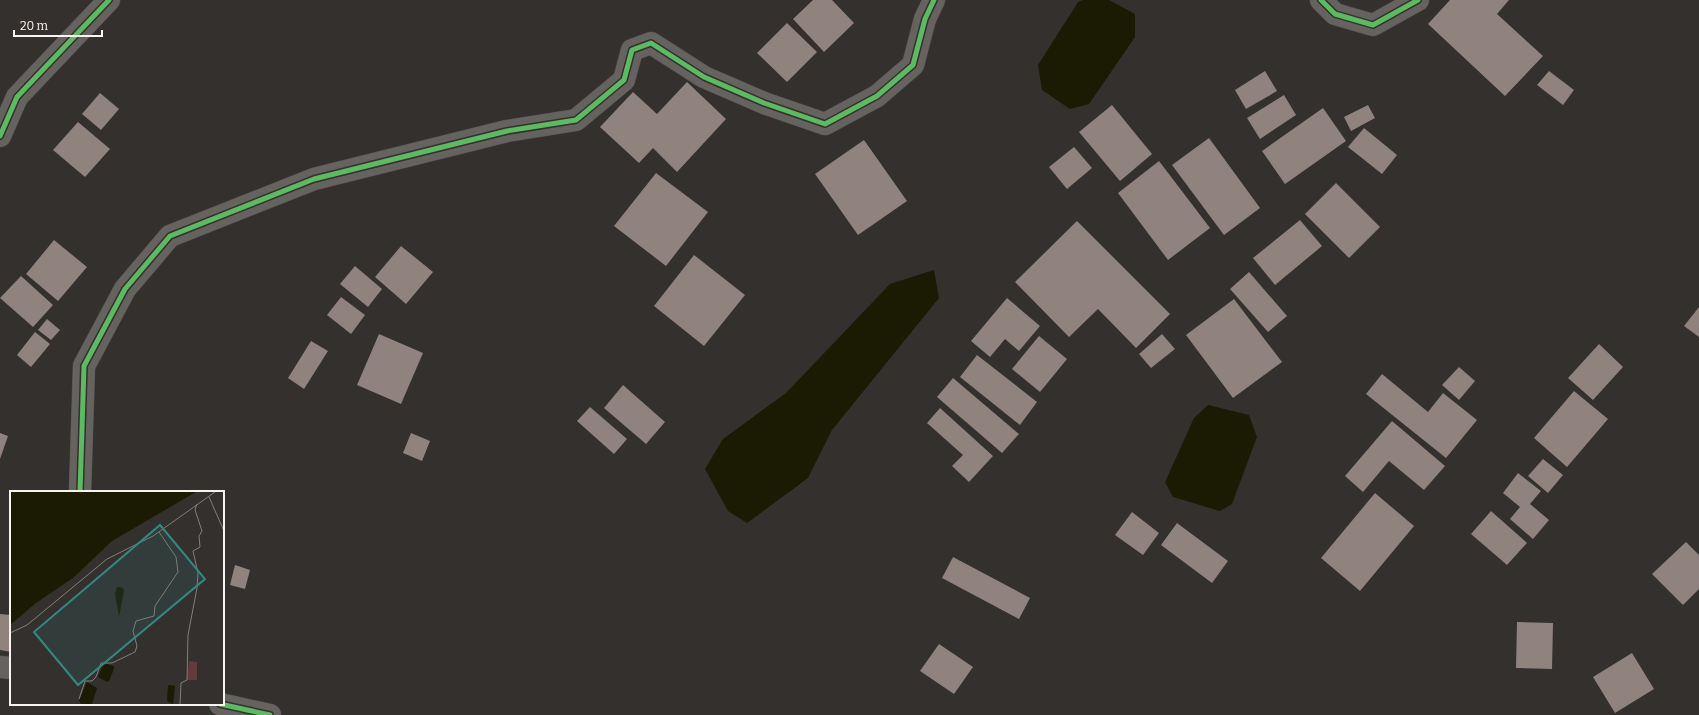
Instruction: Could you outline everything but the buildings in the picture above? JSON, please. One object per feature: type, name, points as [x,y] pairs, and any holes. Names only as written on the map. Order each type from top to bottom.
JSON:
[{"type":"street","points":[[0,136],[17,97],[109,0]]},
{"type":"street","points":[[80,491],[84,366],[125,289],[170,236],[314,179],[507,131],[576,120],[624,80],[632,50],[651,43],[704,77],[764,103],[825,124],[878,96],[913,65],[925,20],[934,0]]},
{"type":"street","points":[[1321,0],[1335,14],[1373,25],[1418,0]]},
{"type":"street","points":[[0,666],[10,668]]},
{"type":"street","points":[[224,705],[270,715]]},
{"type":"shaded area","points":[[1083,0],[1109,0],[1135,14],[1135,37],[1089,104],[1070,109],[1042,90],[1038,65],[1078,2]]},
{"type":"shaded area","points":[[934,270],[939,298],[832,430],[808,478],[747,523],[728,511],[705,469],[723,439],[786,393],[890,284]]},
{"type":"shaded area","points":[[1208,405],[1249,415],[1257,437],[1232,504],[1220,511],[1173,497],[1165,482],[1194,418]]},
{"type":"cycle path","points":[[0,136],[17,97],[109,0]]},
{"type":"cycle path","points":[[80,491],[84,366],[125,289],[170,236],[314,179],[507,131],[576,120],[624,80],[632,50],[651,43],[704,77],[764,103],[825,124],[877,96],[913,65],[925,19],[934,0]]},
{"type":"cycle path","points":[[1321,0],[1335,14],[1373,25],[1418,0]]},
{"type":"cycle path","points":[[224,705],[270,715]]}]
